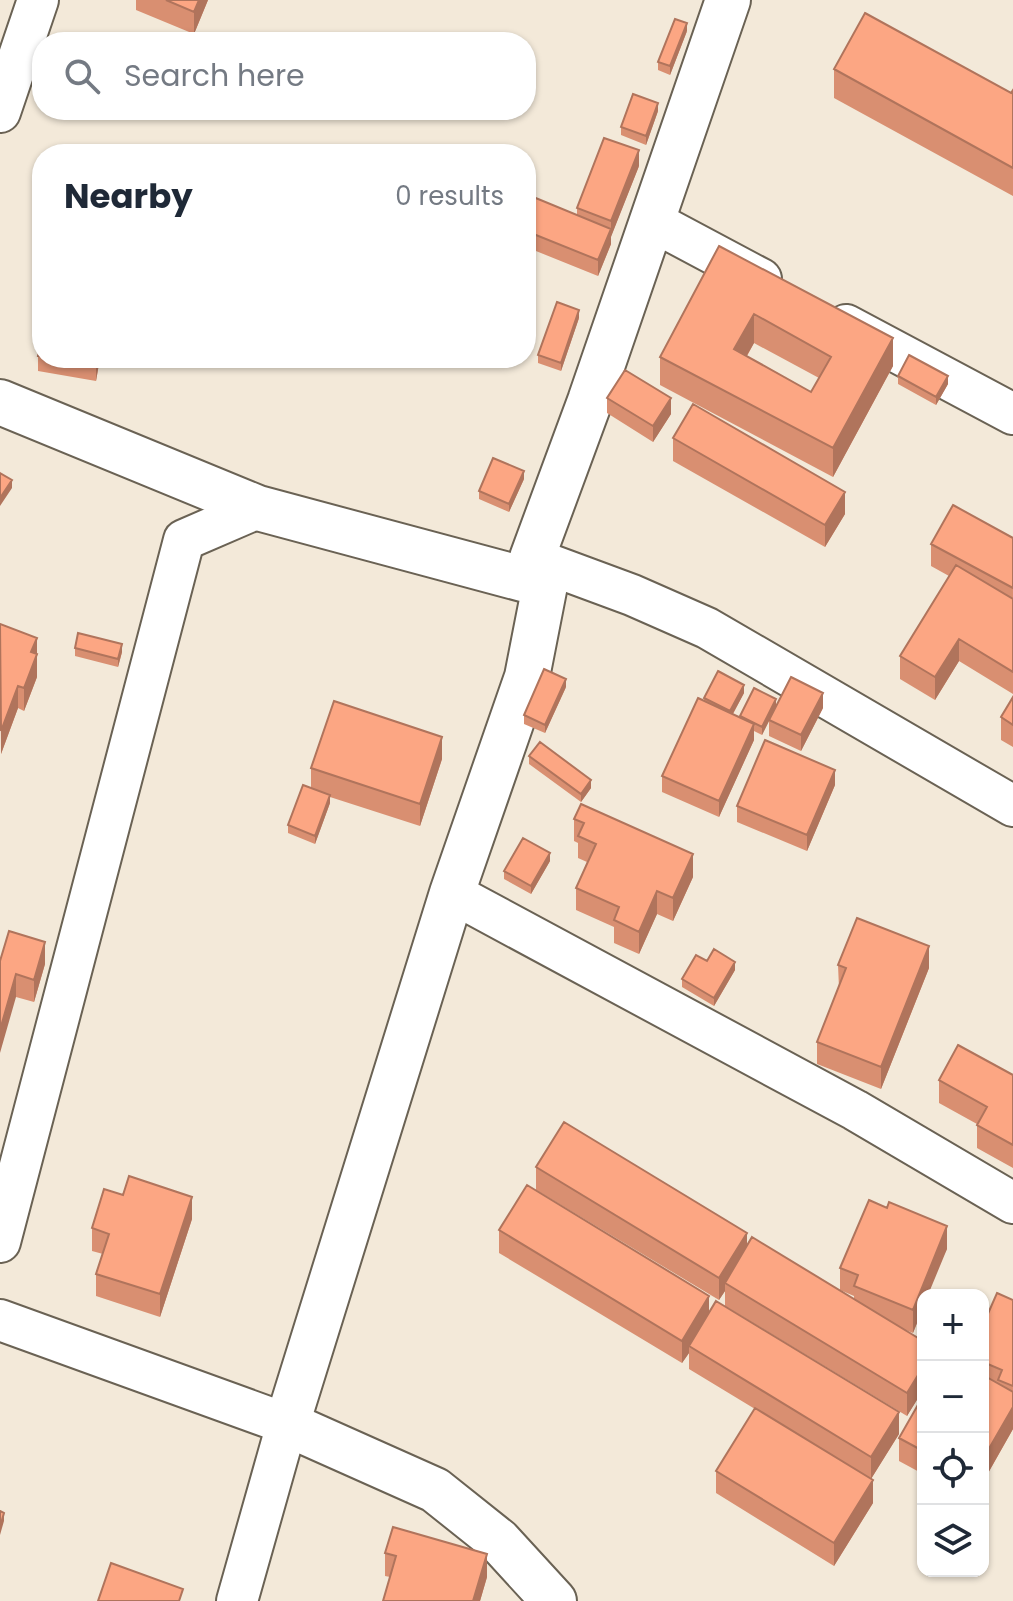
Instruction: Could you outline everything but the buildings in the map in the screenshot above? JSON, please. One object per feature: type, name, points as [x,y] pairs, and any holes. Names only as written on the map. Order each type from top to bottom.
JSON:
[{"type":"street","points":[[0,112],[38,0]]},
{"type":"street","points":[[237,1601],[287,1424],[452,893],[527,677],[538,572],[652,221],[728,0]]},
{"type":"street","points":[[652,221],[1013,414]]},
{"type":"street","points":[[0,402],[258,508],[632,595],[707,628],[1013,806]]},
{"type":"street","points":[[0,1242],[184,540],[258,508]]},
{"type":"street","points":[[452,893],[855,1110],[1013,1203]]},
{"type":"street","points":[[0,1320],[287,1424],[435,1490],[499,1541],[554,1601]]}]
